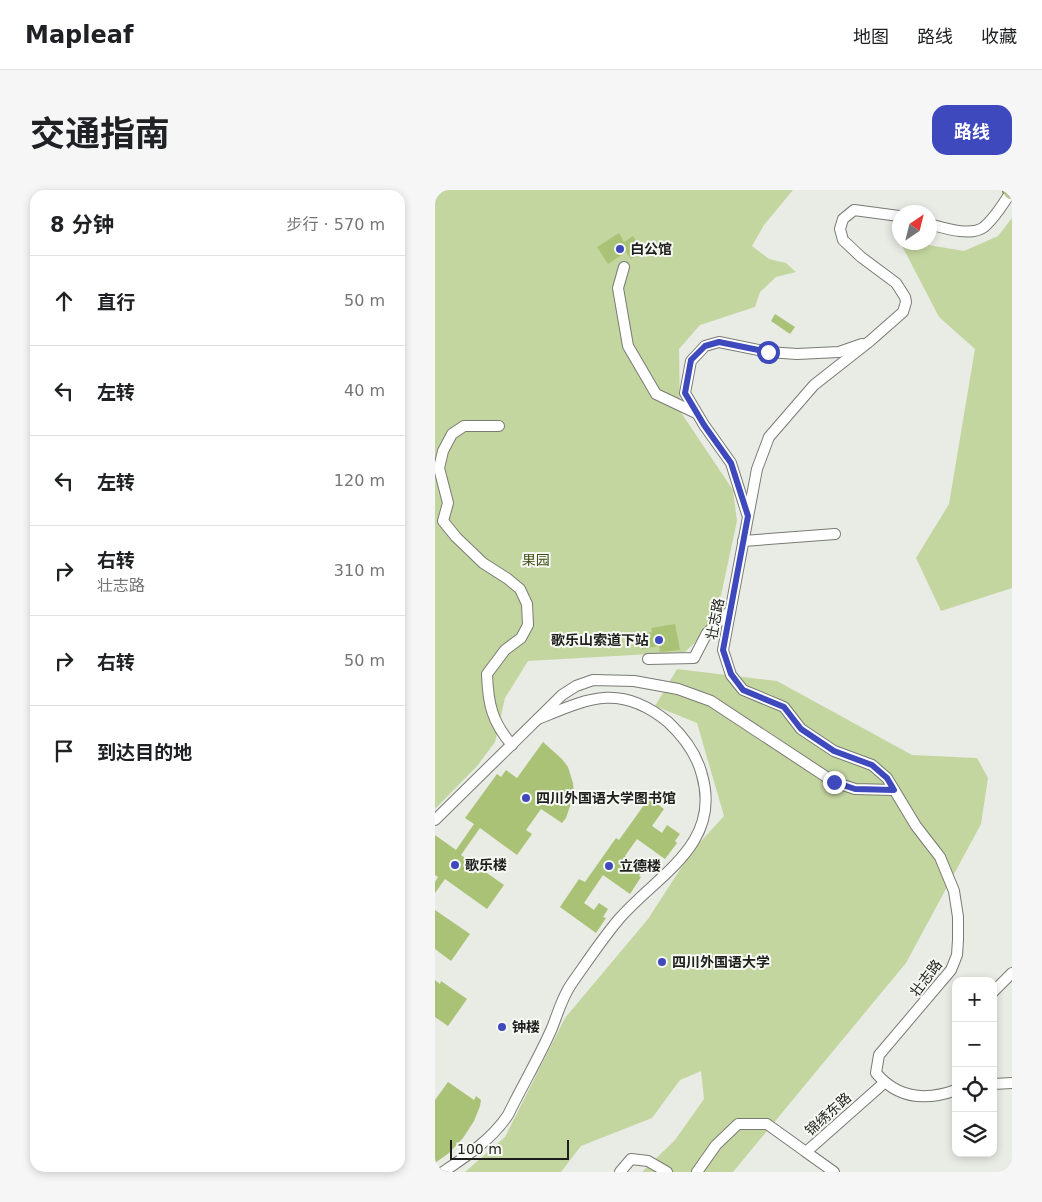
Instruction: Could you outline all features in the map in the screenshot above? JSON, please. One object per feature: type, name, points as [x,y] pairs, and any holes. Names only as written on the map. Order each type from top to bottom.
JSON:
[{"type":"street","points":[[937,226],[956,231],[970,231],[983,228],[997,213],[1011,191]]},
{"type":"street","name":"壮志路","points":[[884,1083],[876,1073],[879,1055],[951,970],[957,955],[958,917],[954,891],[940,857],[916,826],[887,778],[872,765],[834,751],[801,729],[784,707],[743,690],[731,674],[723,650],[757,469],[769,437],[814,385],[870,342],[903,312],[906,302],[905,297],[896,283],[861,257],[843,240],[840,229],[843,219],[854,210],[892,215]]},
{"type":"street","points":[[624,267],[618,288],[628,346],[656,394],[697,413]]},
{"type":"street","points":[[748,516],[731,463],[685,393],[691,360],[705,346],[719,342],[768,352],[797,354],[839,352],[870,342]]},
{"type":"street","points":[[499,426],[464,426],[452,434],[443,451],[439,468],[443,491],[448,503],[443,521],[456,537],[483,563],[509,578],[520,589],[527,604],[528,625],[521,638],[505,650],[487,674],[488,700],[495,723],[512,745]]},
{"type":"street","points":[[743,541],[835,534]]},
{"type":"street","points":[[648,659],[694,658],[707,633],[730,611]]},
{"type":"street","points":[[435,820],[562,696],[576,686],[593,680],[634,681],[678,689],[711,701],[834,782],[855,789],[894,790]]},
{"type":"street","points":[[443,1172],[465,1157],[500,1127],[508,1115],[552,1028],[571,985],[618,920],[681,860],[696,837],[704,818],[707,802],[706,787],[694,755],[675,728],[645,706],[618,698],[603,697],[575,704],[538,719]]},
{"type":"street","points":[[997,988],[1012,973]]},
{"type":"street","points":[[884,1083],[908,1096],[940,1096],[952,1092]]},
{"type":"street","name":"锦绣东路","points":[[697,1172],[716,1145],[738,1124],[767,1124],[806,1152],[884,1083]]},
{"type":"street","points":[[997,1084],[1012,1083]]},
{"type":"street","points":[[806,1152],[834,1172]]},
{"type":"street","points":[[620,1172],[631,1159],[648,1161],[667,1172]]},
{"type":"green space","name":"果园","points":[[435,190],[793,190],[764,225],[752,246],[769,259],[786,263],[796,272],[776,277],[760,292],[755,307],[700,325],[679,349],[680,411],[733,490],[737,521],[720,600],[704,634],[685,652],[528,661],[505,698],[495,742],[478,765],[435,809]]},
{"type":"green space","points":[[1012,218],[1012,588],[941,611],[916,558],[949,504],[975,349],[939,317],[904,250],[937,250],[937,246],[964,251],[998,236]]},
{"type":"green space","points":[[677,669],[777,681],[912,755],[977,758],[988,778],[981,824],[906,963],[733,1172],[642,1172],[675,1140],[704,1099],[701,1071],[680,1080],[652,1118],[581,1146],[561,1172],[465,1172],[505,1137],[565,1018],[648,919],[692,851],[724,816],[697,723],[655,706]]},
{"type":"building","name":"白公馆","points":[[619,233],[624,242],[633,236],[643,251],[631,259],[626,252],[608,264],[597,247]]},
{"type":"building","points":[[775,314],[795,327],[790,334],[771,321]]},
{"type":"building","name":"歌乐山索道下站","points":[[675,624],[680,650],[660,652],[659,646],[642,649],[639,634],[652,632],[651,628]]},
{"type":"building","name":"四川外国语大学图书馆","points":[[543,742],[568,767],[573,783],[574,794],[566,818],[562,823],[541,809],[526,830],[532,834],[517,855],[480,828],[461,855],[504,885],[487,909],[445,879],[435,893],[435,882],[438,877],[435,875],[435,835],[456,850],[474,824],[465,818],[497,774],[501,777],[506,770],[517,778]]},
{"type":"building","name":"立德楼","points":[[649,798],[664,809],[652,826],[662,833],[667,825],[680,834],[675,841],[677,843],[665,859],[637,839],[625,856],[644,869],[630,894],[603,875],[584,903],[594,910],[599,903],[608,909],[603,917],[606,918],[596,933],[560,907],[579,879],[585,882],[616,838],[619,840]]},
{"type":"building","points":[[435,910],[470,934],[451,961],[435,949]]},
{"type":"building","points":[[435,980],[440,984],[441,981],[467,999],[448,1026],[435,1017]]},
{"type":"building","name":"钟楼","points":[[501,1021],[508,1025],[503,1033],[497,1028]]},
{"type":"building","points":[[448,1082],[474,1100],[476,1096],[481,1100],[474,1121],[463,1138],[449,1153],[435,1163],[435,1100]]},
{"type":"place","name":"白公馆","points":[[620,249]]},
{"type":"place","name":"歌乐山索道下站","points":[[659,640]]},
{"type":"place","name":"四川外国语大学图书馆","points":[[526,798]]},
{"type":"place","name":"歌乐楼","points":[[455,865]]},
{"type":"place","name":"立德楼","points":[[609,866]]},
{"type":"place","name":"四川外国语大学","points":[[662,962]]},
{"type":"place","name":"钟楼","points":[[502,1027]]},
{"type":"route","points":[[768,352],[719,342],[705,346],[691,360],[685,393],[704,425],[731,463],[748,516],[723,650],[731,674],[743,690],[784,707],[801,729],[834,751],[872,765],[887,778],[894,790],[855,789],[834,782]]}]
